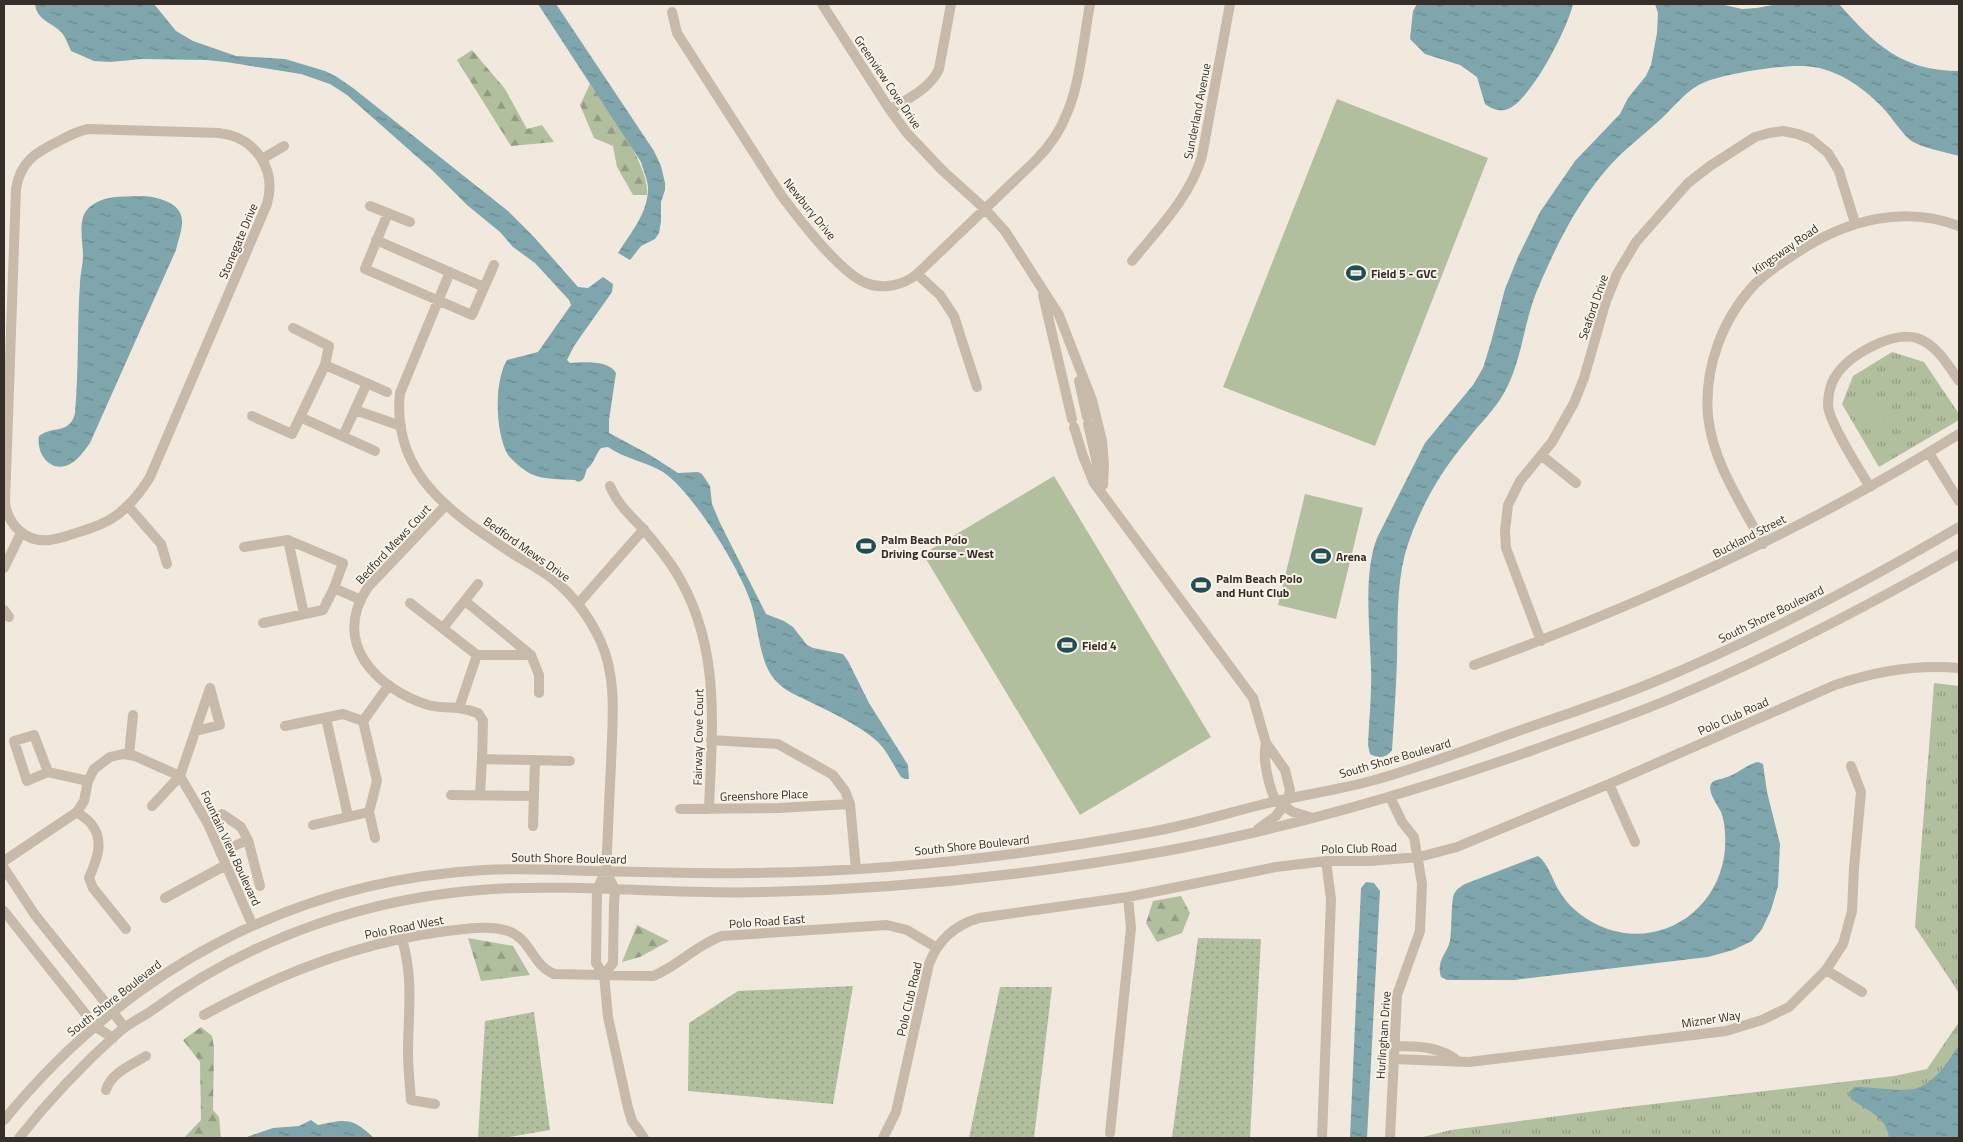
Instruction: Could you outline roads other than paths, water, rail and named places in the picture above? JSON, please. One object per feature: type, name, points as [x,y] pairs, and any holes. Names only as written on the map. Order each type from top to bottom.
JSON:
[{"type":"street","name":"Greenview Cove Drive","points":[[822,4],[890,110],[924,152],[985,209],[1020,253],[1059,314],[1092,400],[1102,441],[1103,486]]},
{"type":"street","points":[[890,110],[926,86],[936,76],[939,69],[950,4]]},
{"type":"street","points":[[985,209],[1035,161],[1060,130],[1074,93],[1090,4]]},
{"type":"street","name":"Sunderland Avenue","points":[[1132,262],[1182,200],[1198,172],[1230,4]]},
{"type":"street","name":"Newbury Drive","points":[[672,12],[677,34],[781,194],[820,243],[854,276],[868,284],[883,287],[912,279],[985,209]]},
{"type":"street","name":"Stonegate Drive","points":[[88,129],[226,134],[239,138],[251,145],[262,159],[268,171],[270,184],[267,204],[150,477],[142,490],[128,506],[103,524],[57,539],[36,539],[21,533],[12,523],[6,510],[6,430],[16,189],[19,174],[27,161],[38,150],[75,132],[88,129]]},
{"type":"street","name":"Seaford Drive","points":[[1541,641],[1506,548],[1505,518],[1513,492],[1566,419],[1574,403],[1584,378],[1606,300],[1626,258],[1636,242],[1688,183],[1710,166],[1748,141],[1769,133],[1783,131],[1805,136],[1823,147],[1836,165],[1855,223]]},
{"type":"street","points":[[262,159],[284,146]]},
{"type":"street","points":[[370,206],[410,222]]},
{"type":"street","points":[[388,213],[365,268],[472,316],[494,265]]},
{"type":"street","name":"Kingsway Road","points":[[1763,544],[1726,478],[1718,458],[1712,437],[1708,394],[1713,359],[1730,319],[1741,301],[1755,284],[1772,270],[1819,239],[1855,223],[1875,218],[1911,216],[1959,226]]},
{"type":"street","points":[[376,240],[484,287]]},
{"type":"street","name":"Bedford Mews Drive","points":[[450,272],[400,393],[398,412],[405,446],[416,471],[430,490],[446,506],[477,530],[552,579],[578,604],[601,642],[613,689],[606,871]]},
{"type":"street","points":[[917,274],[940,295],[954,316],[977,387]]},
{"type":"street","name":"Greenview Cove Drive","points":[[1042,289],[1073,423],[1082,456],[1094,483],[1253,698],[1266,743],[1285,770],[1290,790],[1282,802],[1271,793],[1264,751],[1266,743]]},
{"type":"street","points":[[252,416],[292,434],[300,417],[324,365],[330,346],[293,328]]},
{"type":"street","points":[[1870,487],[1830,414],[1829,392],[1839,372],[1850,361],[1880,342],[1894,337],[1910,337],[1924,341],[1936,350],[1959,381]]},
{"type":"street","name":"Greenview Cove Drive","points":[[1073,349],[1098,474],[1108,500]]},
{"type":"street","points":[[324,365],[387,392]]},
{"type":"street","points":[[343,436],[367,383]]},
{"type":"street","points":[[355,410],[401,426]]},
{"type":"street","points":[[300,417],[375,451]]},
{"type":"street","name":"Buckland Street","points":[[1474,665],[1541,641],[1638,602],[1763,544],[1870,487],[1959,434]]},
{"type":"street","points":[[1929,453],[1959,501]]},
{"type":"street","points":[[1541,455],[1576,483]]},
{"type":"street","name":"Fairway Cove Court","points":[[610,486],[615,499],[644,529],[676,572],[701,629],[708,655],[712,682],[709,809]]},
{"type":"street","points":[[128,506],[161,544],[167,564]]},
{"type":"street","name":"Bedford Mews Court","points":[[446,506],[373,581],[361,600],[356,614],[355,629],[359,651],[371,670],[389,685],[429,705],[449,709],[459,708],[478,713],[483,721],[480,795]]},
{"type":"street","name":"South Shore Boulevard","points":[[4,1120],[48,1068],[76,1042],[155,980],[187,959],[252,924],[336,895],[411,878],[487,870],[744,873],[856,869],[990,857],[1153,832],[1390,776],[1655,682],[1804,612],[1959,527]]},
{"type":"street","points":[[578,604],[644,529]]},
{"type":"street","points":[[4,568],[21,533]]},
{"type":"street","points":[[288,540],[304,614]]},
{"type":"street","points":[[244,547],[288,540],[343,563],[334,588],[323,610],[263,623]]},
{"type":"street","points":[[19,1138],[66,1084],[124,1028],[202,977],[235,959],[278,939],[348,914],[422,897],[496,889],[597,889],[689,893],[763,893],[937,883],[1074,866],[1164,851],[1254,832],[1390,797],[1468,773],[1668,700],[1736,670],[1818,630],[1959,554]]},
{"type":"street","points":[[443,628],[478,584]]},
{"type":"street","points":[[334,588],[361,600]]},
{"type":"street","points":[[465,601],[531,655],[539,675],[539,694]]},
{"type":"street","points":[[410,603],[477,655],[531,655]]},
{"type":"street","points":[[459,708],[477,655]]},
{"type":"street","name":"Polo Club Road","points":[[883,1138],[896,1112],[929,964],[946,936],[958,927],[979,918],[1128,896],[1276,866],[1326,861],[1419,858],[1457,847],[1861,676],[1905,668],[1931,666],[1959,668]]},
{"type":"street","points":[[375,838],[369,812],[377,782],[363,721],[389,685]]},
{"type":"street","points":[[285,726],[342,714],[363,721]]},
{"type":"street","points":[[129,755],[133,715]]},
{"type":"street","points":[[326,718],[348,816]]},
{"type":"street","points":[[152,806],[180,776],[196,731]]},
{"type":"street","points":[[711,740],[771,743],[784,747],[833,775],[842,785],[850,804],[856,869]]},
{"type":"street","points":[[4,861],[77,812],[84,800],[88,781],[94,769],[104,760],[116,755],[135,756],[180,776]]},
{"type":"street","points":[[482,758],[570,761]]},
{"type":"street","points":[[533,826],[535,760]]},
{"type":"street","name":"Mizner Way","points":[[1394,1059],[1459,1062],[1726,1031],[1745,1027],[1789,1006],[1826,970],[1843,944],[1852,911],[1861,792],[1851,766]]},
{"type":"street","points":[[48,772],[88,781]]},
{"type":"street","name":"Fountain View Boulevard","points":[[180,776],[208,824],[252,924]]},
{"type":"street","points":[[1609,784],[1635,842]]},
{"type":"street","points":[[451,795],[534,796]]},
{"type":"street","name":"Hurlingham Drive","points":[[1389,1137],[1398,989],[1421,925],[1422,884],[1414,837],[1402,822],[1390,797]]},
{"type":"street","points":[[1254,832],[1276,816],[1282,802],[1293,812],[1313,818]]},
{"type":"street","name":"Greenshore Place","points":[[680,809],[850,804]]},
{"type":"street","points":[[77,812],[92,825],[98,840],[99,854],[89,878],[93,888],[126,929]]},
{"type":"street","points":[[313,825],[369,812]]},
{"type":"street","points":[[222,814],[241,827],[248,840],[260,886]]},
{"type":"street","points":[[220,852],[248,840]]},
{"type":"street","points":[[1322,1138],[1331,899],[1326,861]]},
{"type":"street","points":[[165,898],[226,866]]},
{"type":"street","points":[[4,868],[35,915],[124,1028]]},
{"type":"street","points":[[606,871],[597,889],[596,963],[604,975],[608,1017],[628,1108],[632,1121],[644,1138]]},
{"type":"street","points":[[604,975],[613,963],[615,890],[606,871]]},
{"type":"street","points":[[1110,1133],[1131,928],[1128,896]]},
{"type":"street","points":[[4,911],[96,1027],[112,1038]]},
{"type":"street","name":"Polo Road East","points":[[604,975],[653,976],[666,970],[698,947],[722,936],[887,925],[907,930],[937,948]]},
{"type":"street","name":"Polo Road West","points":[[204,1015],[242,994],[287,973],[365,946],[459,930],[486,928],[502,930],[522,938],[531,949],[537,962],[554,974],[604,975]]},
{"type":"street","points":[[402,939],[411,991],[408,1054],[411,1100],[435,1104]]},
{"type":"street","points":[[1826,970],[1862,992]]},
{"type":"street","points":[[1394,1046],[1435,1049],[1448,1053],[1459,1062]]},
{"type":"street","points":[[106,1090],[115,1075],[146,1056]]},
{"type":"water","points":[[35,4],[154,4],[176,31],[193,41],[236,56],[285,59],[325,71],[353,88],[508,211],[534,237],[578,287],[588,288],[603,277],[613,284],[612,292],[574,346],[567,360],[570,363],[588,362],[602,364],[613,369],[616,373],[609,420],[609,433],[650,455],[678,473],[698,472],[702,474],[710,486],[712,504],[720,523],[766,614],[784,621],[793,627],[807,645],[843,654],[869,703],[908,765],[909,779],[901,777],[878,742],[844,719],[787,690],[771,674],[762,654],[750,600],[735,568],[700,512],[675,482],[663,472],[608,447],[601,448],[587,469],[584,479],[578,482],[575,480],[551,479],[534,475],[521,467],[508,455],[501,434],[498,407],[498,393],[503,369],[507,360],[538,352],[571,305],[569,300],[535,263],[513,247],[500,232],[467,205],[432,170],[347,95],[330,84],[301,74],[206,60],[142,59],[110,62],[94,61],[71,51],[62,33],[42,18],[36,10]]},
{"type":"water","points":[[538,4],[556,4],[654,151],[661,166],[665,190],[661,202],[659,233],[655,239],[641,246],[630,260],[618,253],[638,223],[645,206],[648,189],[641,162]]},
{"type":"water","points":[[1417,4],[1573,4],[1557,45],[1538,77],[1519,101],[1510,108],[1500,110],[1485,104],[1477,77],[1460,65],[1425,54],[1410,39],[1413,11]]},
{"type":"water","points":[[1655,4],[1720,4],[1742,9],[1778,4],[1839,4],[1877,43],[1905,60],[1939,70],[1959,71],[1959,156],[1914,142],[1905,135],[1882,107],[1856,85],[1837,74],[1815,67],[1804,66],[1754,70],[1698,85],[1621,154],[1594,185],[1562,237],[1536,293],[1515,369],[1504,393],[1496,406],[1448,465],[1430,493],[1416,523],[1405,554],[1400,580],[1392,750],[1385,756],[1373,756],[1370,754],[1368,745],[1371,697],[1369,584],[1370,568],[1377,538],[1425,443],[1473,385],[1483,368],[1505,289],[1540,212],[1575,161],[1620,114],[1628,98],[1646,76],[1651,65],[1657,33],[1658,13]]},
{"type":"water","points":[[143,196],[168,202],[178,210],[181,215],[182,225],[176,250],[90,443],[73,462],[57,466],[51,464],[42,455],[39,436],[65,427],[73,420],[75,413],[79,299],[83,256],[82,221],[86,211],[105,199]]},
{"type":"water","points":[[1758,762],[1763,764],[1767,792],[1780,844],[1778,886],[1771,910],[1762,929],[1752,941],[1733,950],[1708,957],[1514,980],[1447,980],[1441,977],[1440,966],[1450,941],[1452,903],[1456,891],[1465,884],[1538,856],[1547,867],[1558,889],[1570,906],[1593,923],[1621,932],[1641,934],[1661,930],[1679,923],[1695,911],[1708,896],[1718,878],[1724,857],[1724,823],[1721,812],[1710,791],[1711,784],[1715,780],[1729,777]]},
{"type":"water","points":[[1366,882],[1374,883],[1380,891],[1367,1138],[1350,1138],[1361,888]]},
{"type":"water","points":[[1959,1045],[1959,1138],[1889,1138],[1880,1119],[1851,1099],[1849,1092],[1855,1087],[1898,1090],[1921,1087],[1940,1072]]},
{"type":"water","points":[[311,1120],[318,1125],[348,1121],[360,1126],[374,1138],[244,1138],[273,1128],[299,1126]]},
{"type":"place","name":"Field 5 - GVC","points":[[1356,273]]},
{"type":"place","name":"Palm Beach Polo Driving Course - West","points":[[866,546]]},
{"type":"place","name":"Arena","points":[[1321,556]]},
{"type":"place","name":"Palm Beach Polo and Hunt Club","points":[[1201,585]]},
{"type":"place","name":"Field 4","points":[[1067,645]]}]
